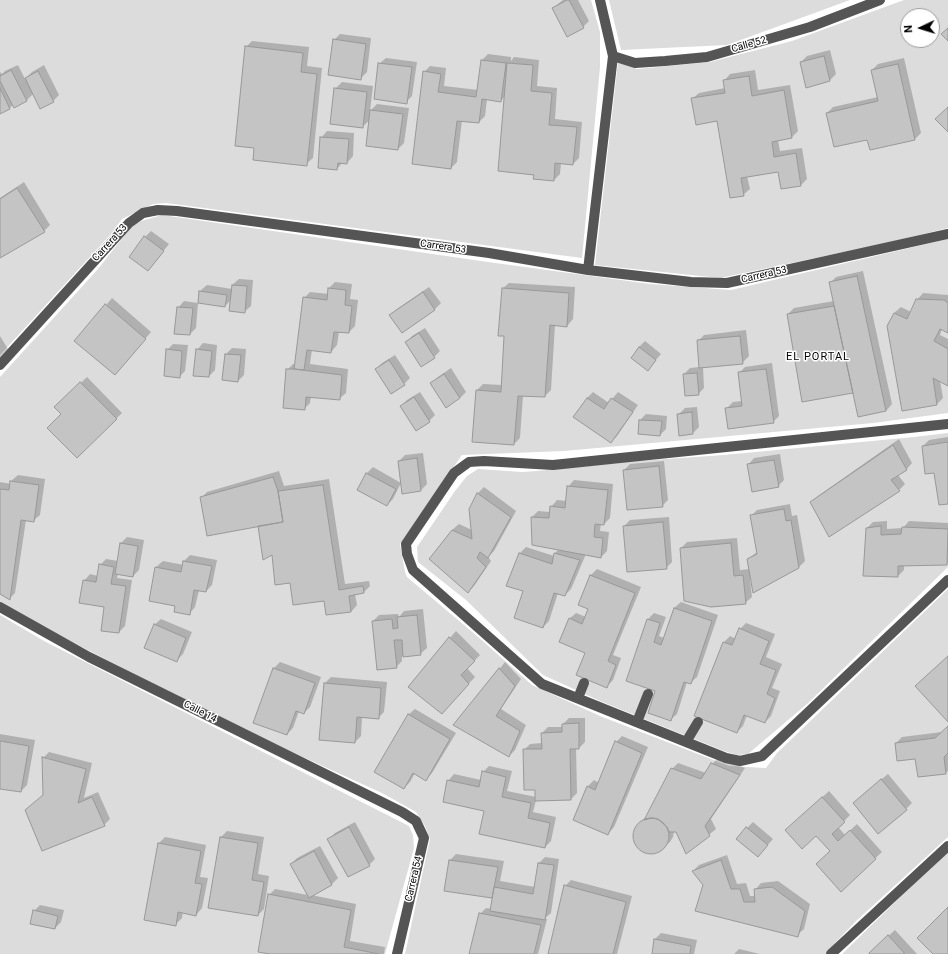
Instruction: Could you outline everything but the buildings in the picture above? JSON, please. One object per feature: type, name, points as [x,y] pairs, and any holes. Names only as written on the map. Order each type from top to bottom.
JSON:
[{"type":"street","points":[[588,270],[613,56],[600,0]]},
{"type":"street","name":"Calle 52","points":[[613,56],[635,63],[707,57],[810,27],[880,0]]},
{"type":"street","name":"Carrera 53","points":[[0,365],[129,222],[143,213],[158,210],[177,211],[489,254],[588,270],[691,282],[727,283],[948,234]]},
{"type":"street","points":[[948,424],[553,465],[484,461],[469,462],[454,473],[406,544],[407,554],[413,570],[542,684],[726,758],[740,761],[762,756],[948,580]]},
{"type":"street","name":"Calle 14","points":[[0,607],[89,657],[402,812]]},
{"type":"street","points":[[578,698],[584,683]]},
{"type":"street","points":[[637,722],[648,694]]},
{"type":"street","points":[[686,742],[698,722]]},
{"type":"street","name":"Carrera 54","points":[[397,954],[424,838],[416,821],[402,812]]},
{"type":"street","points":[[831,954],[948,846]]},
{"type":"shaded area","points":[[0,0],[591,0],[600,32],[600,67],[582,258],[166,203],[153,204],[122,219],[111,234],[0,355]]},
{"type":"shaded area","points":[[609,0],[850,0],[727,45],[621,50]]},
{"type":"shaded area","points":[[904,0],[948,0],[948,228],[887,243],[720,278],[595,265],[618,62],[637,69],[710,62],[792,41]]},
{"type":"shaded area","points":[[162,215],[650,284],[731,290],[948,239],[948,413],[873,423],[564,451],[462,455],[400,544],[407,577],[532,685],[600,716],[729,766],[766,768],[777,753],[948,589],[948,837],[856,921],[826,954],[405,954],[430,839],[425,826],[416,812],[382,793],[294,753],[138,676],[45,628],[0,602],[0,377],[98,269],[131,227],[141,221]]},
{"type":"shaded area","points":[[948,433],[948,567],[807,704],[748,754],[737,755],[724,751],[600,701],[543,675],[466,600],[418,562],[417,547],[455,491],[467,476],[478,469],[522,472],[537,471],[638,461],[724,455]]},
{"type":"shaded area","points":[[0,615],[44,641],[409,826],[413,835],[414,848],[385,954],[0,954]]},
{"type":"shaded area","points":[[948,851],[948,954],[842,954],[920,878]]},
{"type":"district","name":"EL PORTAL","points":[[818,357]]}]
